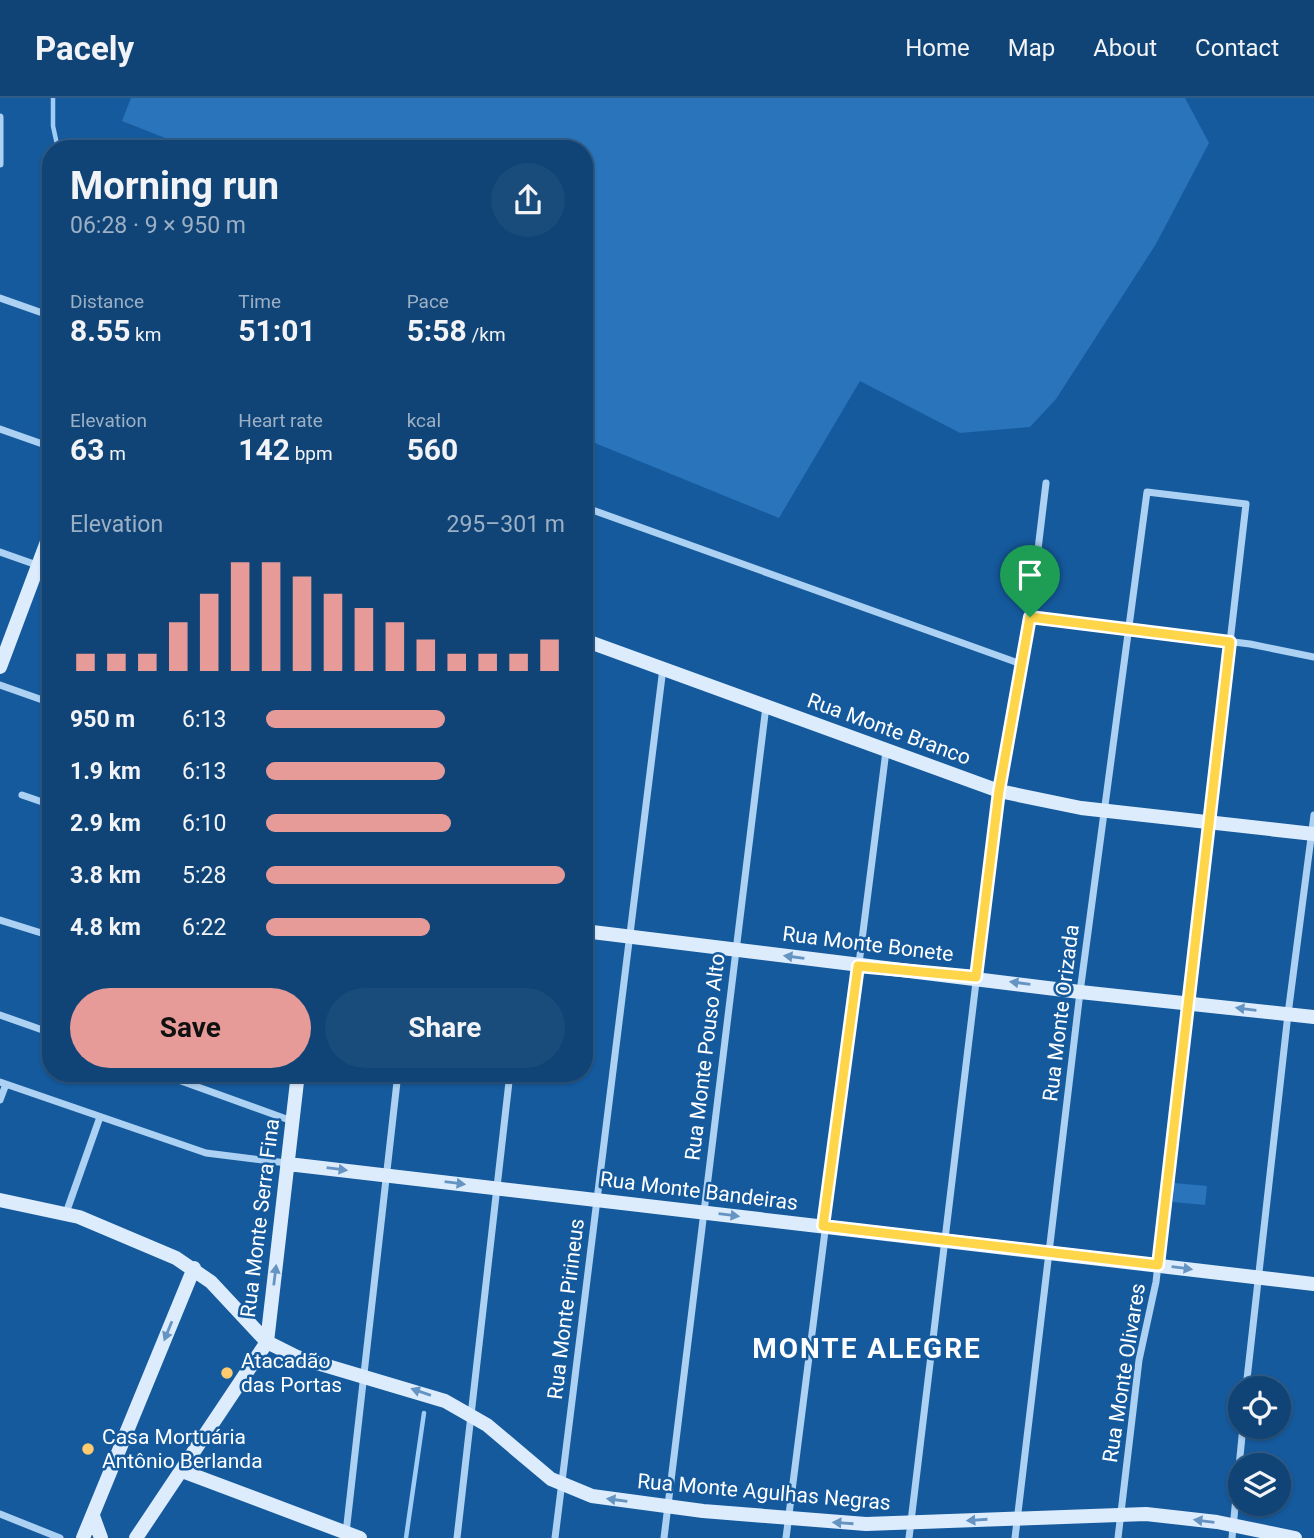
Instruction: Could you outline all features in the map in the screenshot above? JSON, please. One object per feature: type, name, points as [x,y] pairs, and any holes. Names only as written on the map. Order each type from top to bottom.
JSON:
[{"type":"main road","points":[[0,667],[42,572]]},
{"type":"main road","name":"Rua Monte Branco","points":[[593,643],[999,791],[1104,810],[1313,833]]},
{"type":"main road","name":"Rua Monte Bonete","points":[[593,932],[736,948],[858,966],[976,977],[1080,992],[1314,1017]]},
{"type":"main road","name":"Rua Monte Serra Fina","points":[[136,1538],[267,1342],[297,1082]]},
{"type":"main road","name":"Rua Monte Bandeiras","points":[[288,1164],[1314,1284]]},
{"type":"main road","points":[[0,1200],[65,1213],[194,1268],[211,1282],[267,1342]]},
{"type":"main road","points":[[83,1538],[194,1268]]},
{"type":"main road","name":"Rua Monte Agulhas Negras","points":[[267,1342],[297,1357],[445,1401],[471,1414],[562,1485],[592,1496],[669,1507],[910,1531],[1018,1517],[1121,1513],[1233,1532],[1295,1538]]},
{"type":"main road","points":[[182,1471],[360,1538]]},
{"type":"main road","points":[[93,1516],[101,1538]]},
{"type":"street","points":[[0,117],[0,164]]},
{"type":"street","points":[[0,298],[42,313]]},
{"type":"street","points":[[0,429],[42,444]]},
{"type":"street","points":[[910,1531],[999,791],[1024,665],[1046,483]]},
{"type":"street","name":"Rua Monte Orizada","points":[[1015,1538],[1080,992],[1147,492],[1246,504]]},
{"type":"street","name":"Rua Monte Olivares","points":[[1118,1538],[1139,1360],[1158,1265],[1207,822],[1246,504]]},
{"type":"street","points":[[593,510],[1024,665]]},
{"type":"street","points":[[0,552],[42,567]]},
{"type":"street","points":[[1030,617],[1230,642],[1314,657]]},
{"type":"street","name":"Rua Monte Pirineus","points":[[555,1538],[663,668]]},
{"type":"street","points":[[0,685],[42,700]]},
{"type":"street","name":"Rua Monte Pouso Alto","points":[[664,1538],[766,706]]},
{"type":"street","points":[[786,1538],[823,1226],[886,751]]},
{"type":"street","points":[[22,795],[42,802]]},
{"type":"street","points":[[1247,1376],[1288,1014],[1314,815]]},
{"type":"street","points":[[0,920],[42,933]]},
{"type":"street","points":[[0,1015],[42,1030]]},
{"type":"street","points":[[184,1082],[293,1121]]},
{"type":"street","points":[[346,1533],[397,1082]]},
{"type":"street","points":[[457,1538],[509,1082]]},
{"type":"street","points":[[0,1100],[3,1083],[206,1153],[288,1164]]},
{"type":"street","points":[[65,1213],[100,1117]]},
{"type":"street","points":[[1233,1532],[1242,1439]]},
{"type":"street","points":[[0,1514],[60,1538]]},
{"type":"shaded area","points":[[131,98],[1185,98],[1209,143],[1156,244],[1056,399],[1030,427],[960,433],[860,381],[779,518],[593,442],[593,140],[170,140],[122,121]]},
{"type":"shaded area","points":[[1174,1183],[1207,1186],[1205,1205],[1173,1202]]},
{"type":"waterway","points":[[53,98],[56,140]]},
{"type":"waterway","points":[[406,1538],[424,1413]]},
{"type":"place","name":"Atacadão das Portas","points":[[227,1373]]},
{"type":"place","name":"Casa Mortuária Antônio Berlanda","points":[[88,1449]]},
{"type":"district","name":"MONTE ALEGRE","points":[[867,1348]]},
{"type":"route","points":[[1030,617],[1230,642],[1207,822],[1158,1265],[823,1226],[858,966],[976,977],[999,791],[1024,665],[1030,617]]}]
